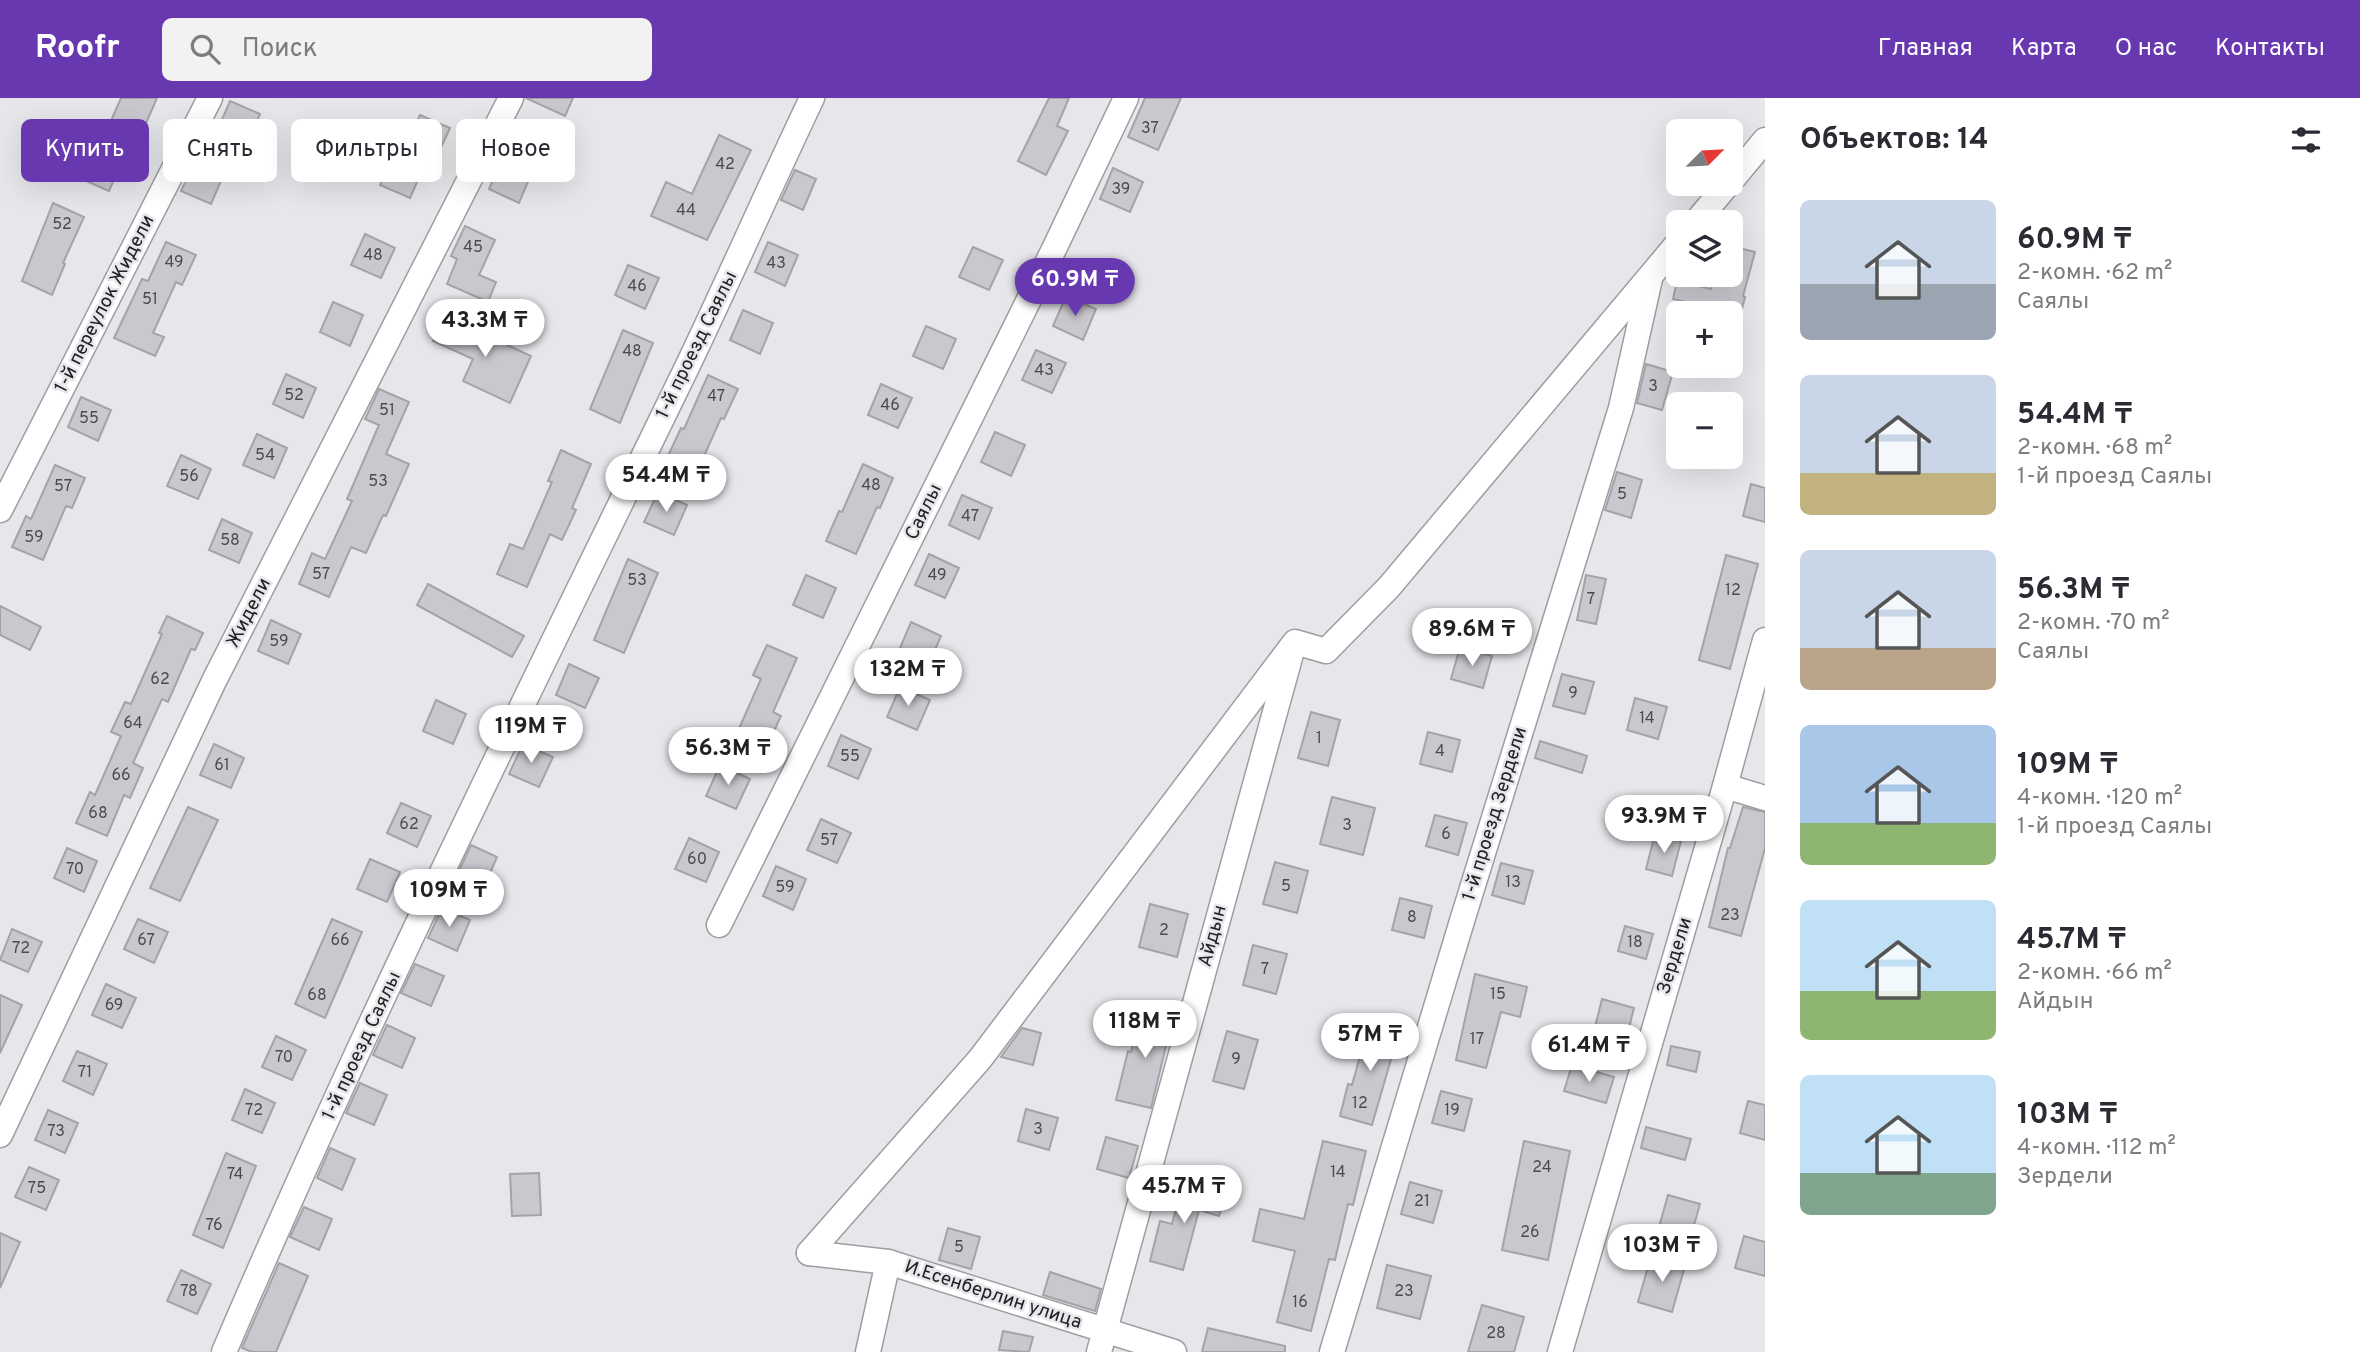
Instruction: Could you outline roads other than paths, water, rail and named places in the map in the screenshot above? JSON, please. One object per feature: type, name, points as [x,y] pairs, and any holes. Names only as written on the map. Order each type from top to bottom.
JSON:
[{"type":"street","name":"1-й переулок Жидели","points":[[0,510],[210,98]]},
{"type":"street","name":"Жидели","points":[[0,1135],[214,681],[511,98]]},
{"type":"street","name":"1-й проезд Саялы","points":[[224,1352],[329,1117],[467,821],[730,278],[812,98]]},
{"type":"street","name":"Саялы","points":[[719,925],[1126,98]]},
{"type":"street","points":[[1743,166],[1765,140]]},
{"type":"street","points":[[1706,210],[1717,196]]},
{"type":"street","points":[[1295,642],[1326,651],[1389,587],[1666,257]]},
{"type":"street","name":"1-й проезд Зердели","points":[[1332,1352],[1621,408],[1651,275]]},
{"type":"street","name":"Зердели","points":[[1560,1352],[1765,640]]},
{"type":"street","name":"И.Есенберлин улица","points":[[1174,1352],[1102,1341],[888,1262],[809,1253],[979,1059],[1295,642]]},
{"type":"street","name":"Айдын","points":[[1102,1341],[1295,642]]},
{"type":"street","points":[[1725,786],[1765,798]]},
{"type":"street","points":[[868,1352],[888,1262]]}]
